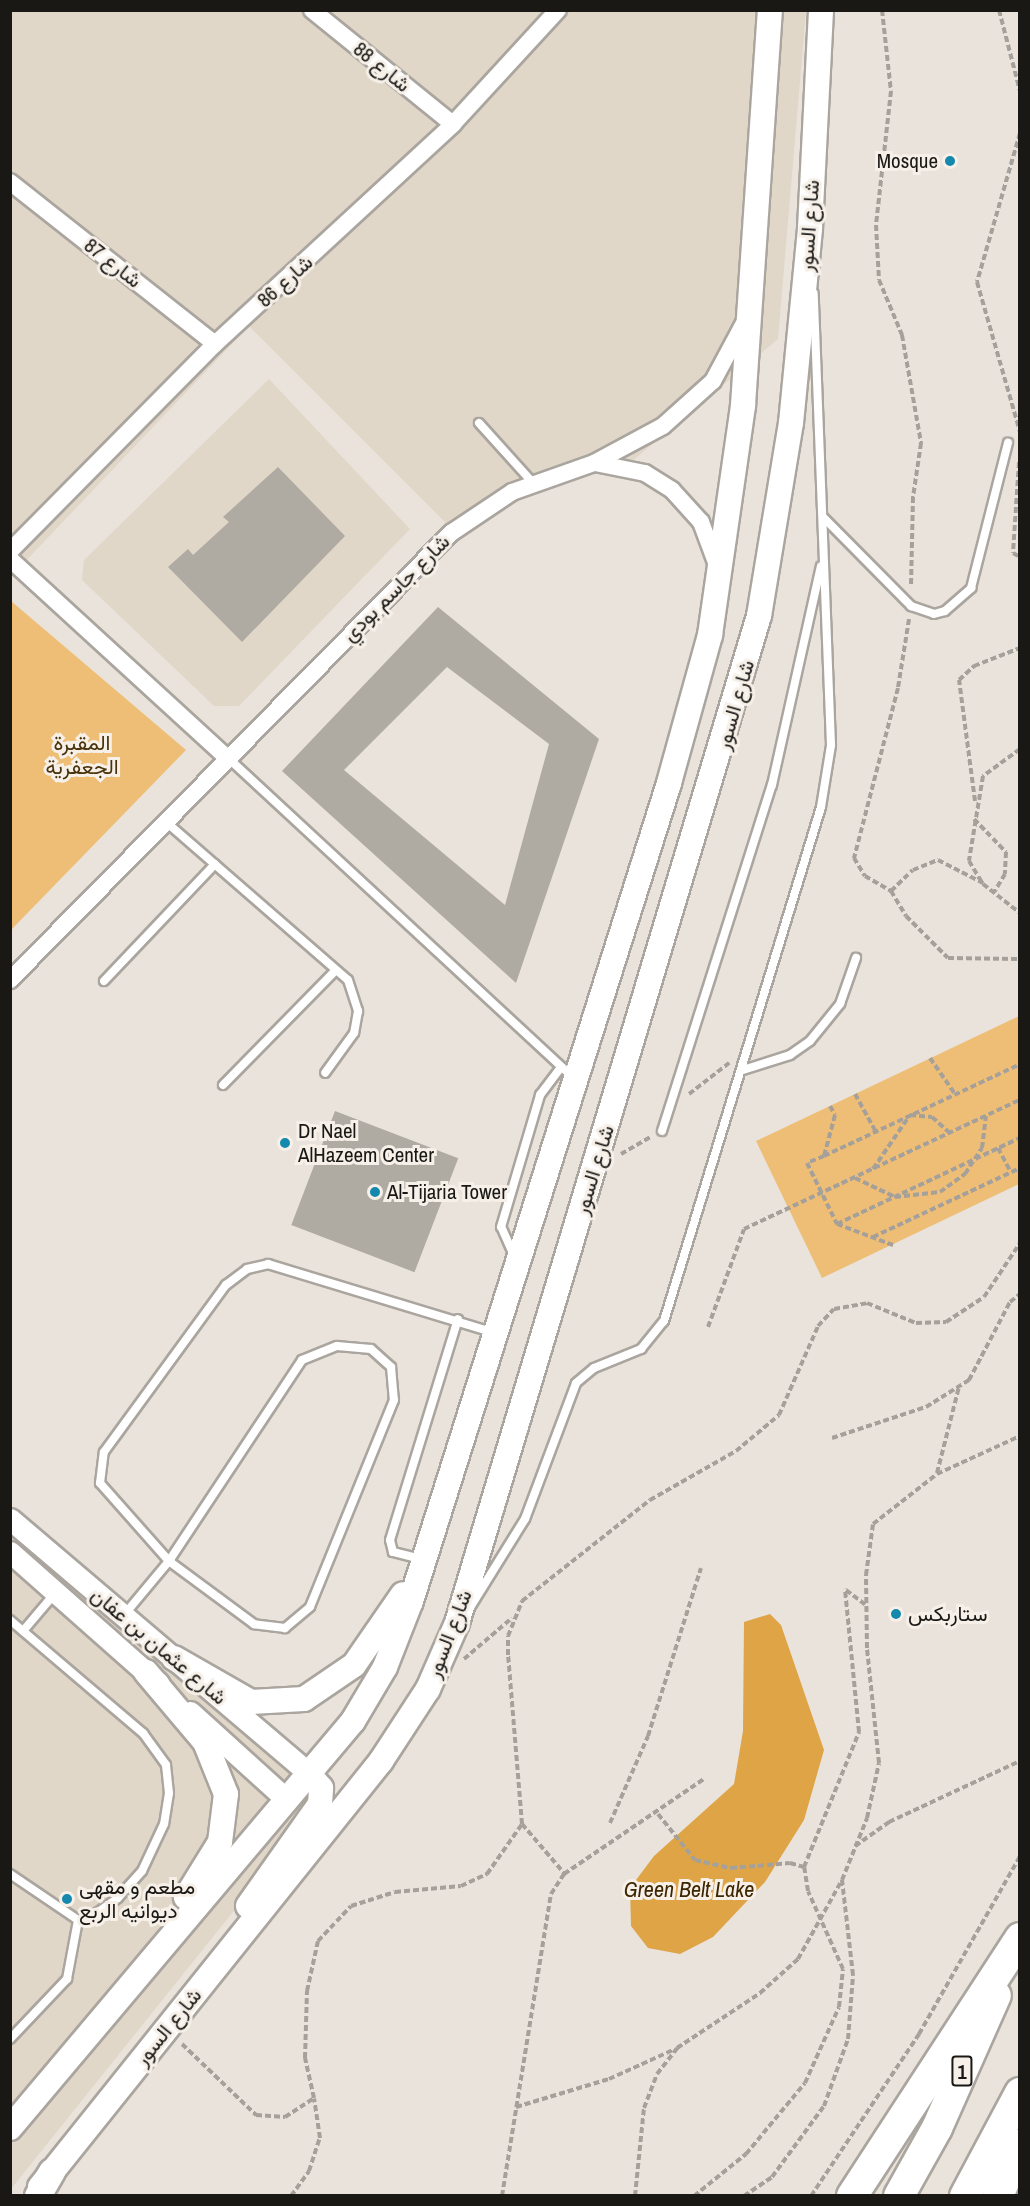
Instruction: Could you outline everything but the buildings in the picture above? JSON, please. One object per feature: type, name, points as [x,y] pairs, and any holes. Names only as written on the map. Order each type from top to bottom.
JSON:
[{"type":"highway","points":[[852,2196],[1020,1938]]},
{"type":"highway","name":"1","points":[[899,2196],[937,2128],[1020,1943]]},
{"type":"highway","points":[[965,2196],[1020,2093]]},
{"type":"highway","points":[[998,2196],[1020,2145]]},
{"type":"main road","name":"شارع السور","points":[[10,2128],[308,1773],[375,1686],[425,1559],[517,1262],[568,1073],[682,738],[721,580],[752,299],[770,10]]},
{"type":"main road","name":"شارع السور","points":[[32,2196],[357,1791],[408,1723],[442,1658],[457,1623],[759,616],[791,423],[810,228],[821,10]]},
{"type":"main road","points":[[174,1658],[251,1702],[304,1700],[354,1665],[425,1559]]},
{"type":"main road","points":[[134,1979],[214,1854],[226,1804],[220,1772],[205,1742],[146,1672]]},
{"type":"main road","points":[[221,1962],[253,1897],[315,1813],[322,1790],[308,1773]]},
{"type":"main road","points":[[286,1799],[315,1813],[337,1808],[357,1791]]},
{"type":"main road","points":[[38,2196],[52,2172]]},
{"type":"street","name":"شارع 88","points":[[312,10],[453,124]]},
{"type":"street","name":"شارع 86","points":[[10,551],[215,344],[453,124],[558,10]]},
{"type":"street","name":"شارع 87","points":[[10,182],[215,344]]},
{"type":"street","name":"شارع جاسم بودي","points":[[10,980],[226,756],[451,532],[534,484],[594,463],[653,433],[701,395],[730,355],[752,299]]},
{"type":"street","points":[[594,463],[645,473],[682,499],[705,530],[721,580]]},
{"type":"street","points":[[10,559],[226,756]]},
{"type":"street","name":"شارع عثمان بن عفان","points":[[10,1519],[122,1618],[174,1658],[308,1773]]},
{"type":"street","name":"شارع عثمان بن عفان","points":[[10,1552],[286,1799]]},
{"type":"lane","points":[[457,1623],[514,1542],[576,1383],[594,1368],[640,1348],[664,1321],[744,1067],[830,761],[823,560],[824,518],[810,228]]},
{"type":"lane","points":[[479,423],[534,484]]},
{"type":"lane","points":[[824,518],[911,606],[934,614],[945,611],[970,588],[1008,443]]},
{"type":"lane","points":[[662,1131],[772,785],[823,560]]},
{"type":"lane","points":[[226,756],[568,1073]]},
{"type":"lane","points":[[165,820],[336,969],[354,992],[358,1011],[354,1033],[325,1073]]},
{"type":"lane","points":[[104,981],[215,864]]},
{"type":"lane","points":[[744,1067],[790,1055],[810,1041],[840,1004],[856,958]]},
{"type":"lane","points":[[223,1085],[336,969]]},
{"type":"lane","points":[[122,1618],[169,1561],[302,1360],[337,1346],[370,1349],[391,1367],[394,1400],[310,1607],[285,1628],[254,1624],[169,1561],[100,1483],[104,1452],[226,1285],[247,1269],[268,1264],[458,1319],[495,1333]]},
{"type":"lane","points":[[425,1559],[393,1552],[390,1540],[458,1319]]},
{"type":"lane","points":[[23,1631],[56,1592]]},
{"type":"lane","points":[[10,1620],[143,1733],[166,1766],[168,1808],[142,1871],[105,1909],[78,1920]]},
{"type":"lane","points":[[10,1874],[78,1920]]},
{"type":"lane","points":[[10,2038],[67,1979],[78,1920]]},
{"type":"path","points":[[882,10],[891,91],[876,225],[879,280],[902,335],[921,444],[913,496],[911,606],[898,688],[854,844],[860,871],[891,891],[906,916],[948,958],[1020,959]]},
{"type":"path","points":[[999,10],[1020,91]]},
{"type":"path","points":[[1020,133],[977,282],[1020,432]]},
{"type":"path","points":[[1020,456],[1013,553],[1020,557]]},
{"type":"path","points":[[983,884],[969,861],[975,802],[959,680],[974,666],[1020,648]]},
{"type":"path","points":[[975,802],[983,777],[1020,748]]},
{"type":"path","points":[[974,819],[1006,852],[1005,874],[993,892]]},
{"type":"path","points":[[891,891],[913,870],[938,860],[983,884],[1020,914]]},
{"type":"path","points":[[930,1058],[955,1094]]},
{"type":"path","points":[[670,1105],[698,1089],[723,1063],[744,1067]]},
{"type":"path","points":[[893,1245],[837,1224],[807,1163],[1020,1064]]},
{"type":"path","points":[[855,1094],[876,1132]]},
{"type":"path","points":[[708,1327],[744,1229],[1020,1100]]},
{"type":"path","points":[[824,1156],[835,1115],[830,1106]]},
{"type":"path","points":[[910,1115],[932,1117],[950,1133]]},
{"type":"path","points":[[873,1170],[910,1115]]},
{"type":"path","points":[[855,1178],[895,1197],[940,1192],[965,1174],[982,1148],[986,1116]]},
{"type":"path","points":[[594,1169],[662,1131]]},
{"type":"path","points":[[837,1224],[1020,1138]]},
{"type":"path","points":[[998,1148],[1011,1172]]},
{"type":"path","points":[[873,1237],[1020,1168]]},
{"type":"path","points":[[442,1658],[468,1658],[513,1617],[545,1580],[650,1500],[736,1451],[779,1415],[818,1326],[834,1310],[867,1303],[916,1323],[946,1322],[984,1297],[1020,1243]]},
{"type":"path","points":[[832,1438],[926,1407],[969,1380],[1010,1302],[1020,1294]]},
{"type":"path","points":[[937,1474],[959,1386]]},
{"type":"path","points":[[516,2107],[609,2079],[677,2049],[760,1994],[798,1959],[842,1880],[855,1846],[879,1763],[867,1606],[873,1524],[937,1474],[1020,1436]]},
{"type":"path","points":[[610,1823],[648,1736],[701,1568]]},
{"type":"path","points":[[694,2196],[746,2154],[805,2083],[839,2007],[843,1969],[824,1916],[808,1891],[804,1867],[859,1732],[845,1589],[867,1606]]},
{"type":"path","points":[[513,1617],[507,1655],[522,1824],[564,1874]]},
{"type":"path","points":[[855,1846],[889,1822],[1020,1761]]},
{"type":"path","points":[[502,2196],[549,1904],[564,1874],[658,1814],[704,1779]]},
{"type":"path","points":[[658,1814],[695,1860],[731,1868],[790,1863],[804,1867]]},
{"type":"path","points":[[291,2196],[309,2171],[320,2138],[305,2058],[307,1991],[318,1941],[351,1906],[395,1892],[461,1886],[488,1874],[522,1824]]},
{"type":"path","points":[[811,2196],[919,2034],[1020,1856]]},
{"type":"path","points":[[744,2196],[772,2177],[824,2106],[848,2039],[853,1975],[842,1880]]},
{"type":"path","points":[[167,2029],[256,2115],[285,2117],[314,2098]]},
{"type":"path","points":[[635,2196],[644,2108],[657,2074],[677,2049]]},
{"type":"shaded area","points":[[11,11],[806,11],[778,339],[631,462],[536,488],[458,535],[249,326],[21,566],[11,557]]},
{"type":"shaded area","points":[[269,379],[410,529],[239,706],[214,706],[82,580],[84,560]]},
{"type":"shaded area","points":[[11,1531],[321,1802],[11,2189]]},
{"type":"green space","name":"المقبرة الجعفرية","points":[[11,601],[186,750],[11,930]]},
{"type":"green space","points":[[1019,1016],[1019,1184],[822,1278],[756,1141]]},
{"type":"water","name":"Green Belt Lake","points":[[770,1614],[781,1625],[824,1750],[804,1820],[765,1882],[713,1937],[680,1954],[648,1948],[631,1926],[630,1888],[654,1856],[734,1784],[743,1731],[744,1622]]},
{"type":"place","name":"Mosque","points":[[950,161]]},
{"type":"place","name":"Dr Nael AlHazeem Center","points":[[285,1143]]},
{"type":"place","name":"Al-Tijaria Tower","points":[[375,1192]]},
{"type":"place","name":"ستاربكس","points":[[896,1614]]},
{"type":"place","name":"مطعم و مقهى ديوانيه الربع","points":[[67,1899]]}]
